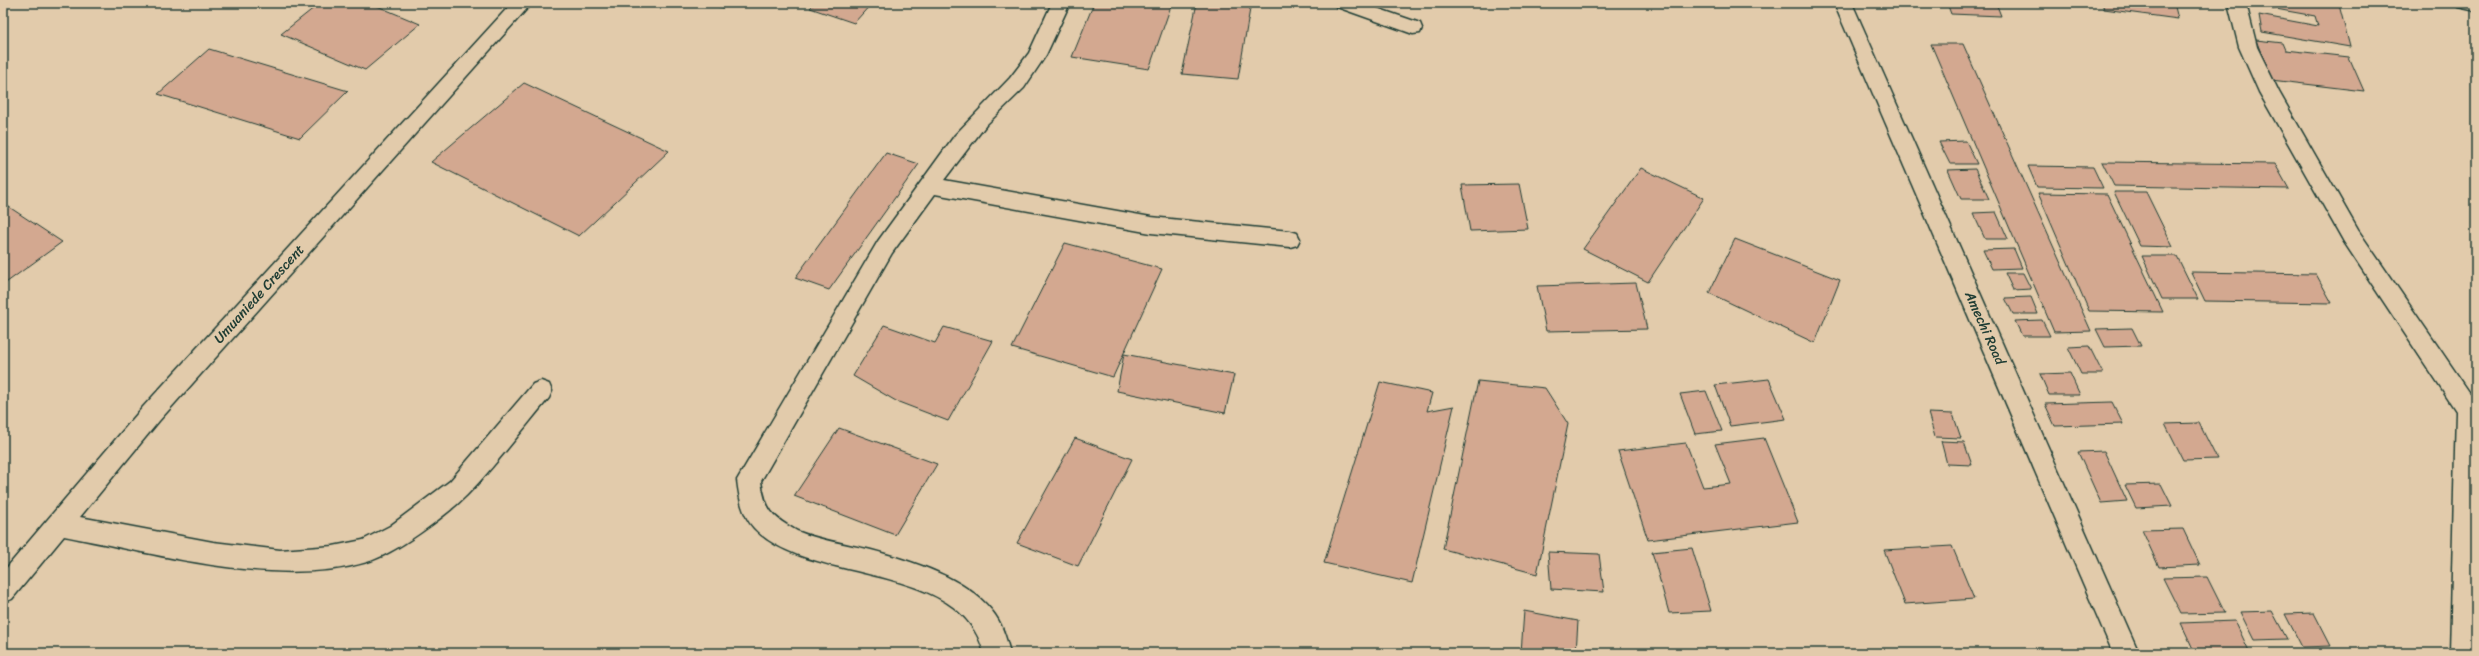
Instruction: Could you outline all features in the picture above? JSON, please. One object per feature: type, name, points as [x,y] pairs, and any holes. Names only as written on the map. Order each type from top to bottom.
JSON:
[{"type":"street","name":"Umuaniede Crescent","points":[[3,591],[167,397],[522,3]]},
{"type":"street","points":[[997,653],[996,641],[985,620],[965,601],[928,583],[886,566],[804,545],[781,535],[762,519],[751,501],[750,480],[885,247],[929,185],[979,120],[1017,83],[1037,55],[1061,3]]},
{"type":"street","points":[[1343,3],[1413,28]]},
{"type":"street","name":"Amechi Road","points":[[1843,3],[2126,653]]},
{"type":"street","points":[[2237,3],[2248,47],[2269,92],[2347,230],[2472,409],[2463,653]]},
{"type":"street","points":[[2464,3],[2476,6]]},
{"type":"street","points":[[929,185],[1151,224],[1290,240]]},
{"type":"street","points":[[60,524],[213,553],[280,561],[333,557],[366,551],[399,534],[458,488],[542,390]]},
{"type":"building","points":[[320,3],[370,3],[420,24],[365,70],[281,34]]},
{"type":"building","points":[[704,3],[727,3],[724,8]]},
{"type":"building","points":[[815,3],[872,3],[854,23],[810,8]]},
{"type":"building","points":[[1094,3],[1172,3],[1149,69],[1072,57]]},
{"type":"building","points":[[1197,3],[1251,3],[1238,79],[1182,74]]},
{"type":"building","points":[[1947,3],[1996,3],[2001,16],[1951,14]]},
{"type":"building","points":[[2102,3],[2174,3],[2178,19],[2104,9]]},
{"type":"building","points":[[2258,3],[2325,3],[2339,5],[2350,47],[2262,32],[2259,15],[2318,26],[2315,16],[2259,6]]},
{"type":"building","points":[[2256,40],[2283,43],[2286,50],[2349,57],[2364,91],[2271,80]]},
{"type":"building","points":[[1931,44],[1963,44],[2091,331],[2054,332]]},
{"type":"building","points":[[209,49],[348,91],[300,138],[158,94]]},
{"type":"building","points":[[524,83],[669,151],[579,236],[431,162]]},
{"type":"building","points":[[1966,141],[1977,164],[1950,164],[1939,142]]},
{"type":"building","points":[[886,153],[919,164],[829,290],[795,278]]},
{"type":"building","points":[[2102,162],[2275,164],[2289,189],[2114,186]]},
{"type":"building","points":[[2028,166],[2093,167],[2103,188],[2037,187]]},
{"type":"building","points":[[1641,168],[1704,198],[1648,282],[1583,249]]},
{"type":"building","points":[[1975,169],[1989,199],[1961,199],[1948,170]]},
{"type":"building","points":[[1519,184],[1528,229],[1470,231],[1462,185]]},
{"type":"building","points":[[2114,192],[2146,192],[2173,247],[2140,246]]},
{"type":"building","points":[[2038,193],[2107,194],[2163,312],[2089,311]]},
{"type":"building","points":[[3,203],[62,242],[3,285]]},
{"type":"building","points":[[1996,212],[2008,239],[1985,239],[1973,213]]},
{"type":"building","points":[[1735,239],[1840,280],[1815,343],[1709,293]]},
{"type":"building","points":[[1065,243],[1162,269],[1113,377],[1012,348]]},
{"type":"building","points":[[2014,249],[2022,268],[1992,269],[1983,250]]},
{"type":"building","points":[[2142,256],[2177,256],[2198,299],[2162,299]]},
{"type":"building","points":[[2191,272],[2316,274],[2332,303],[2205,301]]},
{"type":"building","points":[[2005,273],[2023,273],[2031,289],[2013,290]]},
{"type":"building","points":[[1636,283],[1647,329],[1546,331],[1537,286]]},
{"type":"building","points":[[2031,297],[2038,314],[2013,314],[2005,298]]},
{"type":"building","points":[[2042,320],[2050,336],[2022,336],[2015,321]]},
{"type":"building","points":[[884,325],[935,343],[944,327],[993,341],[948,421],[896,401],[853,376]]},
{"type":"building","points":[[2132,328],[2141,346],[2105,347],[2096,329]]},
{"type":"building","points":[[2089,346],[2103,374],[2081,374],[2068,347]]},
{"type":"building","points":[[1124,354],[1234,375],[1225,413],[1117,391]]},
{"type":"building","points":[[2070,373],[2080,395],[2049,395],[2040,374]]},
{"type":"building","points":[[1769,379],[1786,419],[1730,426],[1715,385]]},
{"type":"building","points":[[1478,381],[1545,388],[1568,424],[1537,574],[1443,549]]},
{"type":"building","points":[[1380,382],[1432,393],[1427,411],[1454,406],[1412,583],[1324,563]]},
{"type":"building","points":[[1706,391],[1722,431],[1695,434],[1680,394]]},
{"type":"building","points":[[2112,402],[2123,424],[2055,426],[2045,404]]},
{"type":"building","points":[[1928,413],[1953,414],[1961,438],[1935,437]]},
{"type":"building","points":[[2199,423],[2217,459],[2183,460],[2165,424]]},
{"type":"building","points":[[839,428],[937,464],[895,535],[794,496]]},
{"type":"building","points":[[1075,438],[1132,459],[1078,566],[1017,543]]},
{"type":"building","points":[[1764,438],[1798,522],[1648,540],[1618,451],[1686,443],[1703,487],[1731,484],[1715,444]]},
{"type":"building","points":[[1941,441],[1964,442],[1972,465],[1947,464]]},
{"type":"building","points":[[2104,451],[2127,501],[2101,503],[2078,452]]},
{"type":"building","points":[[2161,484],[2172,506],[2136,508],[2125,485]]},
{"type":"building","points":[[2183,529],[2200,565],[2159,567],[2142,530]]},
{"type":"building","points":[[1952,546],[1974,599],[1905,604],[1884,550]]},
{"type":"building","points":[[1692,548],[1711,611],[1669,613],[1652,552]]},
{"type":"building","points":[[1548,552],[1599,554],[1604,592],[1551,589]]},
{"type":"building","points":[[2207,577],[2225,613],[2181,614],[2163,578]]},
{"type":"building","points":[[1524,611],[1578,621],[1576,653],[1521,653]]},
{"type":"building","points":[[2272,611],[2287,639],[2254,640],[2240,612]]},
{"type":"building","points":[[2314,613],[2331,646],[2302,647],[2285,614]]},
{"type":"building","points":[[2235,621],[2250,653],[2195,653],[2181,623]]}]
